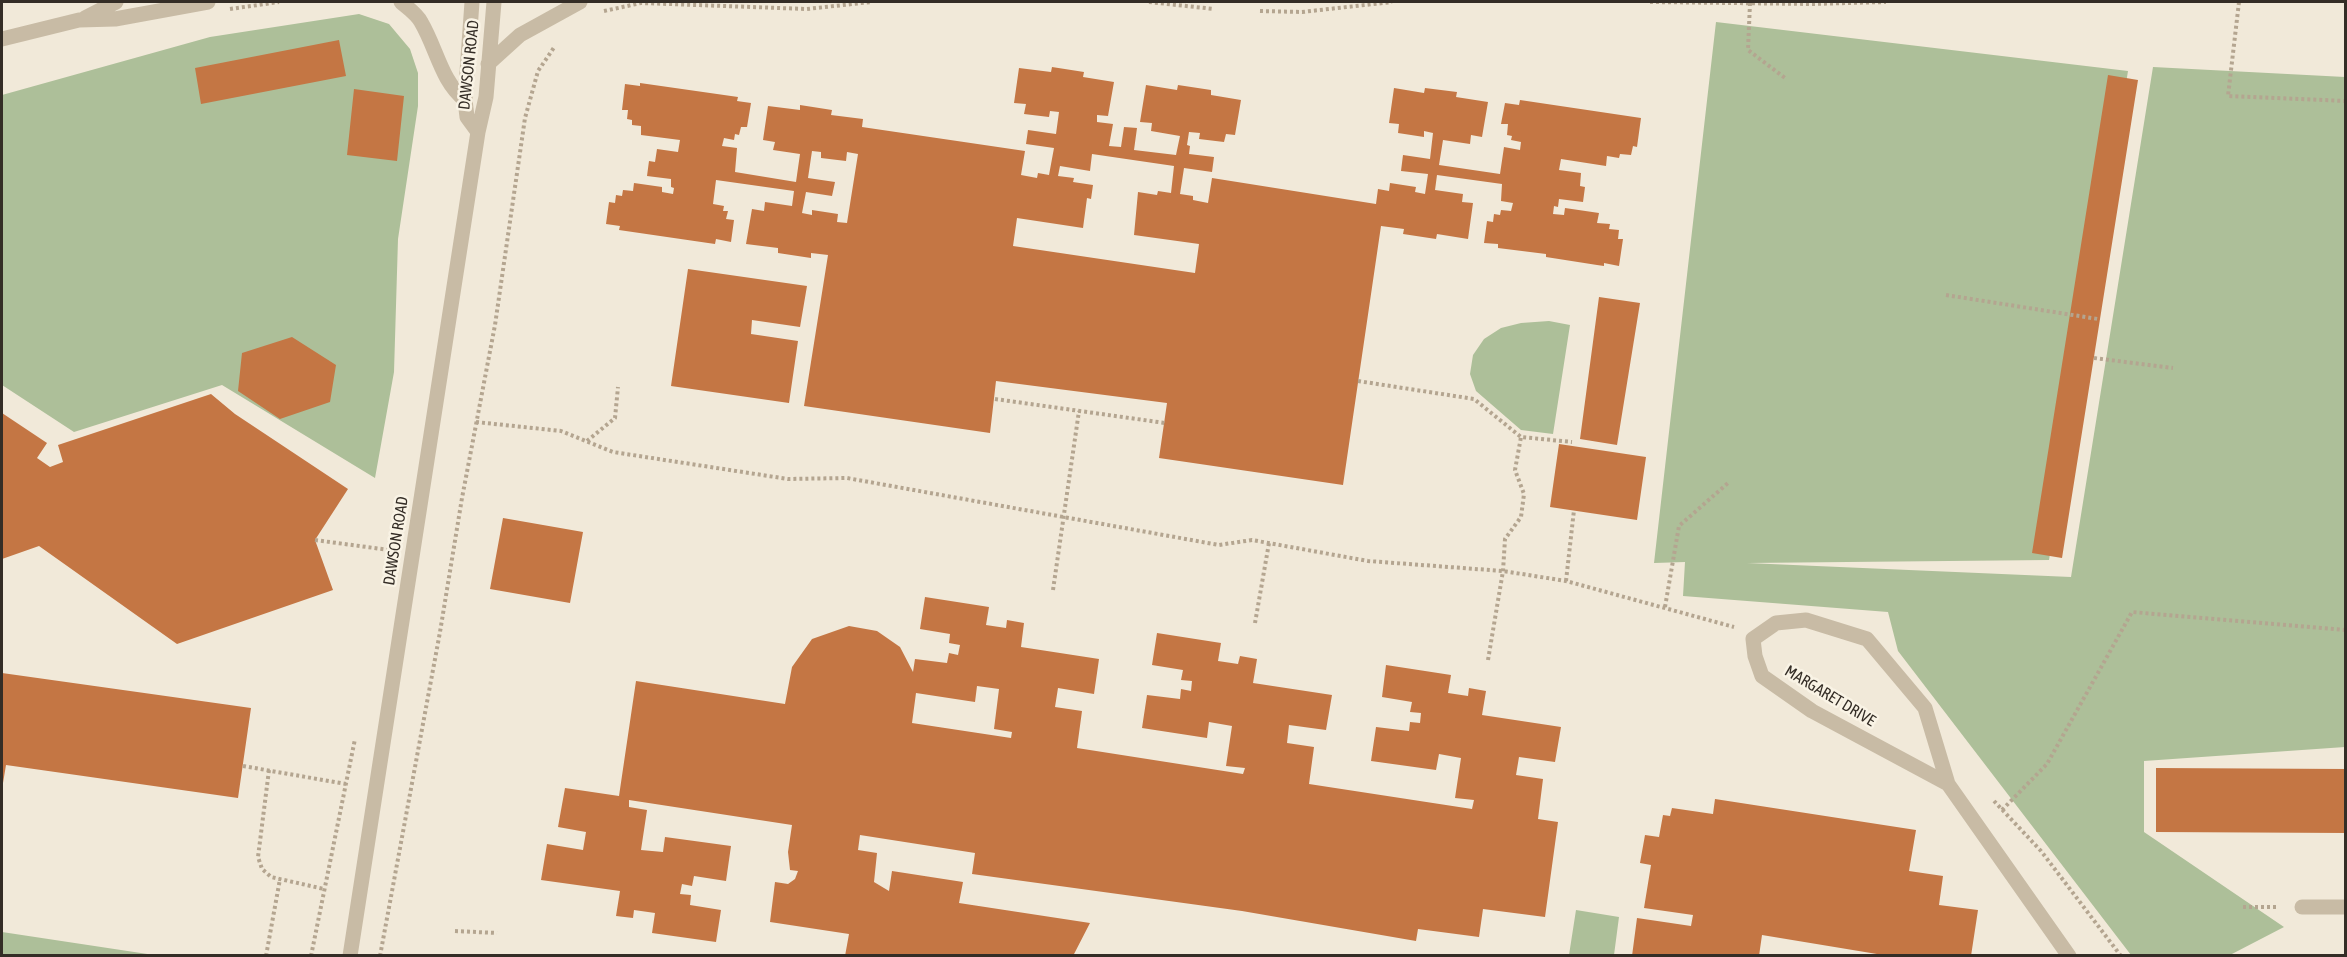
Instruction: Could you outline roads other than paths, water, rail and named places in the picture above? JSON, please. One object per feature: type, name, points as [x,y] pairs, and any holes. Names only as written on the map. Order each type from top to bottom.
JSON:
[{"type":"street","points":[[80,20],[116,2]]},
{"type":"street","points":[[2,39],[80,20],[115,19],[208,2]]},
{"type":"street","points":[[401,2],[420,20],[452,90],[465,100]]},
{"type":"street","name":"DAWSON ROAD","points":[[472,2],[465,100],[467,117],[478,132]]},
{"type":"street","name":"DAWSON ROAD","points":[[350,956],[478,132],[484,113],[494,2]]},
{"type":"street","points":[[488,64],[520,35],[580,2]]},
{"type":"street","name":"MARGARET DRIVE","points":[[1948,784],[1812,711],[1762,676],[1755,656],[1753,639],[1776,623],[1806,620],[1868,639],[1925,708],[1948,784],[2069,956]]},
{"type":"street","points":[[2302,907],[2346,907]]}]
